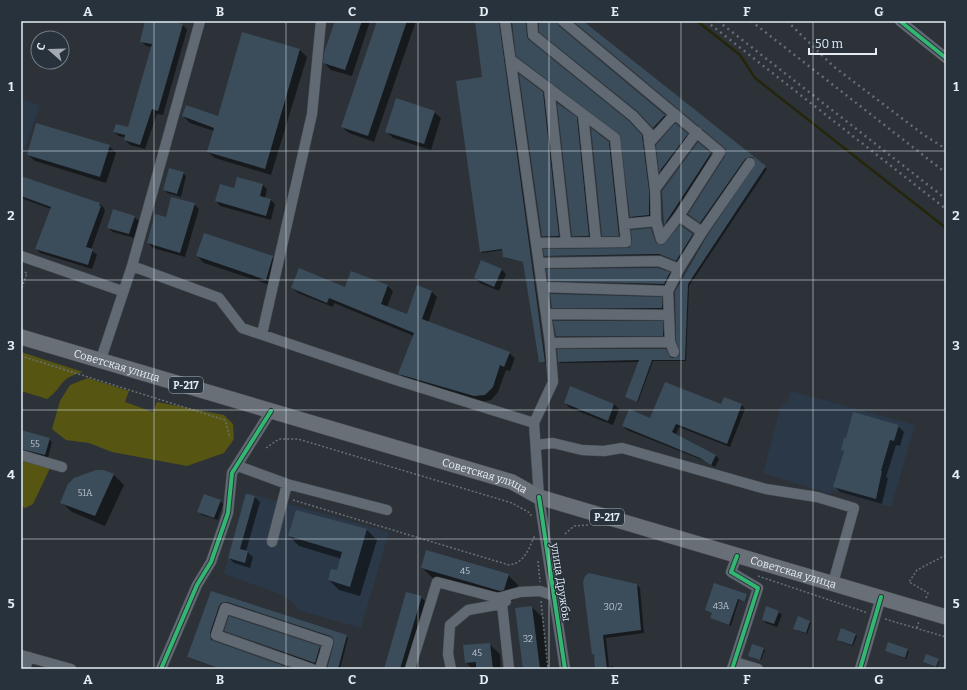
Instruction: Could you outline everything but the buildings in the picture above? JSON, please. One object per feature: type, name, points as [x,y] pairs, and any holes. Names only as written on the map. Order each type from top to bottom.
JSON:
[{"type":"highway","name":"Советская улица","points":[[21,337],[512,482],[539,497],[946,617]]},
{"type":"street","points":[[101,360],[122,291],[132,266],[200,21]]},
{"type":"street","points":[[262,334],[312,114],[321,21]]},
{"type":"street","points":[[132,266],[219,298],[242,328],[393,379],[534,423],[553,382],[550,343],[505,21]]},
{"type":"street","points":[[532,21],[533,36],[633,116],[648,132],[655,189],[656,221],[661,239],[679,216],[720,152],[563,21]]},
{"type":"street","points":[[900,21],[946,58]]},
{"type":"street","points":[[511,60],[615,138],[626,242],[536,243]]},
{"type":"street","points":[[549,88],[566,242]]},
{"type":"street","points":[[583,114],[596,242]]},
{"type":"street","points":[[649,144],[674,114]]},
{"type":"street","points":[[655,189],[697,132]]},
{"type":"street","points":[[674,352],[670,342],[668,292],[679,269],[702,232],[750,163]]},
{"type":"street","points":[[679,216],[702,232]]},
{"type":"street","points":[[624,224],[656,221]]},
{"type":"street","points":[[21,256],[122,291]]},
{"type":"street","points":[[539,263],[659,261],[679,269]]},
{"type":"street","points":[[542,287],[668,292]]},
{"type":"street","points":[[546,314],[669,315]]},
{"type":"street","points":[[550,343],[670,342]]},
{"type":"street","points":[[161,669],[197,585],[211,562],[228,513],[232,473],[238,466],[249,444],[271,411]]},
{"type":"street","name":"улица Дружбы","points":[[534,423],[539,497],[565,669]]},
{"type":"street","points":[[536,445],[553,443],[582,450],[604,451],[622,448],[766,489],[817,497],[854,508],[833,583]]},
{"type":"street","points":[[21,455],[62,467]]},
{"type":"street","points":[[238,466],[287,484],[387,510]]},
{"type":"street","points":[[272,542],[287,484]]},
{"type":"street","points":[[736,556],[731,572],[758,588],[733,666],[758,669]]},
{"type":"street","points":[[410,669],[437,582],[498,598],[520,592],[540,590],[554,596]]},
{"type":"street","points":[[451,669],[448,654],[450,625],[468,610],[502,604],[520,592]]},
{"type":"street","points":[[860,669],[881,597]]},
{"type":"street","points":[[502,604],[509,669]]},
{"type":"street","points":[[312,669],[216,635],[225,608],[328,642],[320,669]]},
{"type":"street","points":[[26,669],[25,656],[70,669]]},
{"type":"path","points":[[21,271],[27,273],[21,291]]},
{"type":"path","points":[[21,356],[225,420],[230,438]]},
{"type":"path","points":[[266,448],[279,439],[298,439],[512,503]]},
{"type":"path","points":[[284,497],[509,566],[519,562],[525,557],[537,531]]},
{"type":"path","points":[[909,582],[917,570],[946,555]]},
{"type":"shaded area","points":[[21,99],[40,105],[21,160]]},
{"type":"shaded area","points":[[21,352],[83,372],[65,380],[47,399],[21,391]]},
{"type":"shaded area","points":[[88,378],[129,391],[125,402],[153,412],[157,402],[224,415],[233,424],[234,439],[224,453],[187,466],[112,452],[89,443],[66,440],[52,429],[60,401],[70,385]]},
{"type":"shaded area","points":[[791,391],[915,425],[891,507],[832,490],[831,494],[763,473],[781,405],[787,403]]},
{"type":"shaded area","points":[[21,458],[51,466],[33,504],[25,508],[21,506]]},
{"type":"shaded area","points":[[245,492],[389,532],[361,628],[301,611],[285,596],[224,574]]},
{"type":"waterway","points":[[697,21],[740,55],[755,78],[946,228]]},
{"type":"railway","points":[[706,21],[946,209]]},
{"type":"railway","points":[[718,21],[946,199]]},
{"type":"railway","points":[[751,21],[946,173]]},
{"type":"railway","points":[[787,21],[833,66],[924,135],[946,149]]},
{"type":"cycle path","points":[[900,21],[946,58]]},
{"type":"cycle path","points":[[161,669],[197,585],[211,562],[228,513],[232,473],[271,411]]},
{"type":"cycle path","points":[[539,497],[565,669]]},
{"type":"cycle path","points":[[732,669],[758,588],[731,572],[737,556]]},
{"type":"cycle path","points":[[860,669],[881,597]]}]
